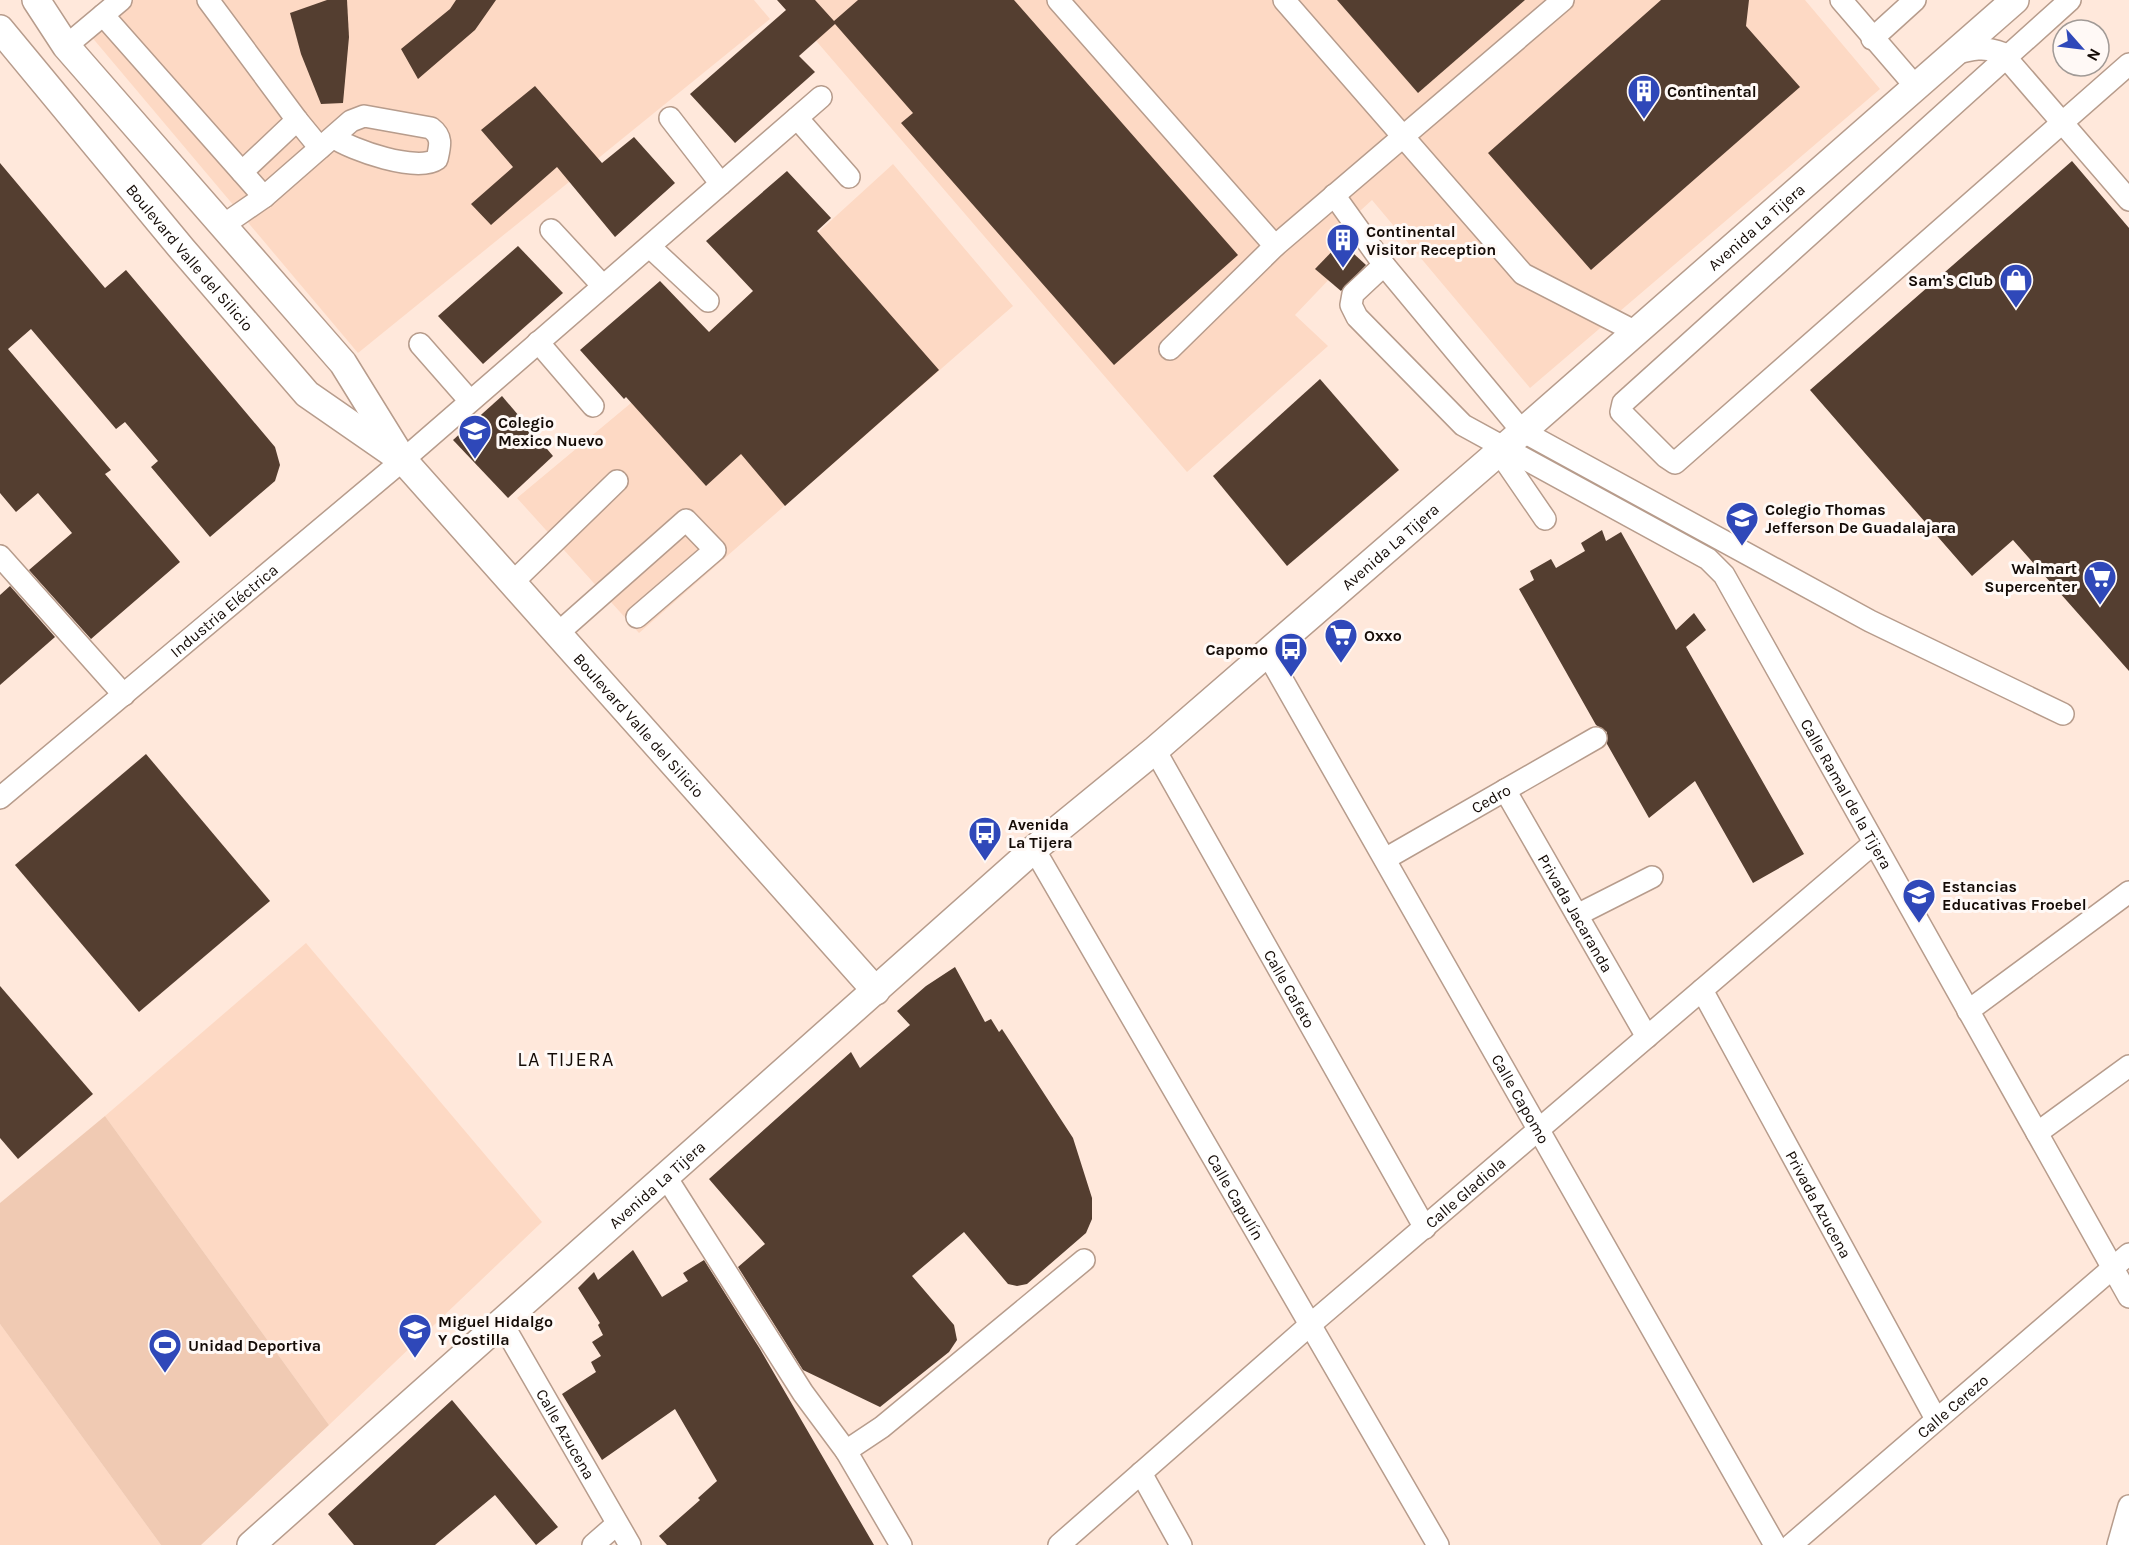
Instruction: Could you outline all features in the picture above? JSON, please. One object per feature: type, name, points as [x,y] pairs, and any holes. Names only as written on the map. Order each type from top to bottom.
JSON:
[{"type":"main road","name":"Boulevard Valle del Silicio","points":[[36,0],[66,46],[343,363],[403,460],[876,991]]},
{"type":"main road","name":"Avenida La Tijera","points":[[251,1545],[1034,849],[1155,750],[2012,2]]},
{"type":"main road","name":"Boulevard Valle del Silicio","points":[[0,29],[35,74],[307,394],[403,460]]},
{"type":"main road","points":[[35,74],[66,46]]},
{"type":"street","points":[[66,46],[121,0]]},
{"type":"street","points":[[208,0],[297,120],[327,142],[264,197],[222,226]]},
{"type":"street","points":[[1058,0],[1275,246]]},
{"type":"street","points":[[1284,0],[1523,274],[1636,332]]},
{"type":"street","points":[[1170,349],[1275,246],[1401,136],[1563,0]]},
{"type":"street","points":[[1841,0],[1872,39],[1916,87]]},
{"type":"street","points":[[1872,39],[1915,0]]},
{"type":"street","points":[[2070,0],[2004,55],[1623,403],[1621,412],[1666,457],[1675,463],[2129,64]]},
{"type":"street","points":[[2004,55],[2002,22],[2012,2]]},
{"type":"street","points":[[103,15],[264,197]]},
{"type":"street","points":[[1953,54],[1971,49],[1990,48],[2004,55],[2129,200]]},
{"type":"street","name":"Industria Eléctrica","points":[[0,798],[403,460],[821,96]]},
{"type":"street","points":[[670,118],[721,184]]},
{"type":"street","points":[[797,118],[849,177]]},
{"type":"street","points":[[242,172],[297,120]]},
{"type":"street","points":[[1334,195],[1509,443],[1545,519]]},
{"type":"street","points":[[551,230],[603,286]]},
{"type":"street","points":[[650,247],[708,301]]},
{"type":"street","points":[[1384,265],[1353,294],[1351,305],[1357,317],[1463,425],[1509,443],[2063,714]]},
{"type":"street","points":[[538,342],[593,406]]},
{"type":"street","points":[[420,344],[470,401]]},
{"type":"street","name":"Calle Ramal de la Tijera","points":[[1509,443],[1708,559],[1724,575],[2037,1133],[2121,1260],[2129,1296]]},
{"type":"street","points":[[512,583],[617,480]]},
{"type":"street","points":[[557,634],[686,520],[715,549],[637,617]]},
{"type":"street","points":[[0,556],[124,695]]},
{"type":"street","name":"Calle Capomo","points":[[1267,653],[1776,1545]]},
{"type":"street","name":"Cedro","points":[[1385,859],[1596,738]]},
{"type":"street","name":"Calle Cafeto","points":[[1155,750],[1425,1228]]},
{"type":"street","name":"Privada Jacaranda","points":[[1505,790],[1647,1037]]},
{"type":"street","name":"Calle Gladiola","points":[[1059,1545],[1311,1324],[1874,843]]},
{"type":"street","name":"Calle Capulín","points":[[1034,849],[1438,1545]]},
{"type":"street","points":[[1577,915],[1652,877]]},
{"type":"street","points":[[1968,1011],[2129,892]]},
{"type":"street","name":"Privada Azucena","points":[[1702,990],[1936,1419]]},
{"type":"street","points":[[2037,1133],[2129,1066]]},
{"type":"street","points":[[666,1177],[803,1392],[846,1451],[901,1545]]},
{"type":"street","points":[[846,1451],[882,1427],[1084,1260]]},
{"type":"street","name":"Calle Cerezo","points":[[1791,1545],[2121,1260]]},
{"type":"street","name":"Calle Azucena","points":[[502,1323],[630,1545]]},
{"type":"street","points":[[1141,1473],[1181,1545]]},
{"type":"street","points":[[2118,1545],[2129,1506]]},
{"type":"street","points":[[593,1545],[617,1524]]},
{"type":"shaded area","points":[[119,0],[754,0],[770,19],[358,353],[85,29]]},
{"type":"shaded area","points":[[781,0],[1805,0],[1880,89],[1530,388],[1372,200],[1338,231],[1356,251],[1295,315],[1328,346],[1187,472]]},
{"type":"shaded area","points":[[893,164],[1013,306],[639,633],[517,498],[631,403]]},
{"type":"shaded area","points":[[306,943],[542,1222],[329,1425],[105,1116]]},
{"type":"shaded area","name":"Unidad Deportiva","points":[[105,1116],[329,1425],[201,1545],[161,1545],[0,1324],[0,1203]]},
{"type":"shaded area","points":[[0,1324],[161,1545],[0,1545]]},
{"type":"building","points":[[327,0],[347,0],[349,37],[343,103],[321,104],[301,54],[290,13]]},
{"type":"building","points":[[456,0],[496,0],[475,30],[418,79],[401,49],[450,9]]},
{"type":"building","points":[[777,0],[815,0],[834,21],[858,0],[1014,0],[1238,255],[1114,365],[901,123],[913,113],[835,24],[799,56],[815,72],[735,143],[690,94],[786,10]]},
{"type":"building","points":[[1337,0],[1525,0],[1418,93]]},
{"type":"building","name":"Continental","points":[[1661,0],[1749,0],[1746,26],[1800,87],[1591,270],[1488,153]]},
{"type":"building","points":[[535,86],[602,163],[634,137],[675,183],[615,237],[557,167],[491,225],[471,204],[513,167],[481,130]]},
{"type":"building","name":"Sam's Club","points":[[2072,161],[2129,228],[2129,671],[2013,540],[1972,576],[1810,390]]},
{"type":"building","points":[[0,163],[105,288],[126,270],[275,447],[280,465],[275,481],[210,537],[151,467],[158,461],[125,422],[116,429],[31,329],[8,349],[111,470],[105,474],[180,562],[91,639],[29,570],[72,533],[38,493],[16,512],[0,493]]},
{"type":"building","points":[[787,171],[831,218],[817,231],[939,370],[785,506],[741,454],[706,486],[626,397],[624,399],[580,350],[660,281],[709,332],[753,291],[706,241]]},
{"type":"building","name":"Continental Visitor Reception","points":[[1341,242],[1366,265],[1341,291],[1315,269]]},
{"type":"building","points":[[518,246],[563,293],[483,364],[438,316]]},
{"type":"building","points":[[1320,379],[1399,470],[1287,566],[1213,476]]},
{"type":"building","points":[[502,396],[553,456],[508,498],[453,440]]},
{"type":"building","points":[[1602,530],[1606,541],[1621,532],[1676,630],[1694,613],[1706,630],[1686,647],[1804,854],[1753,883],[1695,781],[1649,818],[1607,744],[1607,732],[1596,725],[1519,589],[1534,580],[1530,571],[1551,559],[1556,568],[1585,551],[1581,543]]},
{"type":"building","points":[[10,586],[55,637],[0,685],[0,595]]},
{"type":"building","points":[[146,754],[270,901],[139,1012],[15,865]]},
{"type":"building","points":[[955,967],[985,1022],[991,1019],[999,1032],[1002,1029],[1073,1138],[1092,1198],[1092,1219],[1086,1233],[1027,1284],[1017,1286],[1008,1284],[964,1232],[912,1276],[954,1325],[957,1340],[949,1352],[880,1407],[803,1370],[738,1267],[765,1244],[709,1179],[851,1052],[860,1068],[910,1025],[897,1011],[926,986]]},
{"type":"building","points":[[0,986],[93,1094],[18,1159],[0,1138]]},
{"type":"building","points":[[633,1250],[662,1297],[688,1281],[683,1273],[704,1260],[760,1349],[874,1545],[667,1545],[659,1536],[700,1500],[698,1498],[717,1481],[675,1409],[602,1460],[562,1394],[596,1372],[591,1362],[601,1356],[592,1342],[603,1335],[598,1325],[600,1323],[578,1288],[594,1272],[598,1280]]},
{"type":"building","points":[[452,1400],[558,1527],[536,1545],[495,1495],[435,1545],[354,1545],[328,1514]]},
{"type":"place","name":"Continental","points":[[1644,120]]},
{"type":"place","name":"Continental Visitor Reception","points":[[1343,269]]},
{"type":"place","name":"Sam's Club","points":[[2016,309]]},
{"type":"place","name":"Colegio Mexico Nuevo","points":[[475,460]]},
{"type":"place","name":"Colegio Thomas Jefferson De Guadalajara","points":[[1742,547]]},
{"type":"place","name":"Walmart Supercenter","points":[[2100,606]]},
{"type":"place","name":"Oxxo","points":[[1341,664]]},
{"type":"place","name":"Capomo","points":[[1291,678]]},
{"type":"place","name":"Avenida La Tijera","points":[[985,862]]},
{"type":"place","name":"Estancias Educativas Froebel","points":[[1919,924]]},
{"type":"place","name":"Miguel Hidalgo Y Costilla","points":[[415,1359]]},
{"type":"place","name":"Unidad Deportiva","points":[[165,1374]]},
{"type":"district","name":"LA TIJERA","points":[[566,1059]]}]
